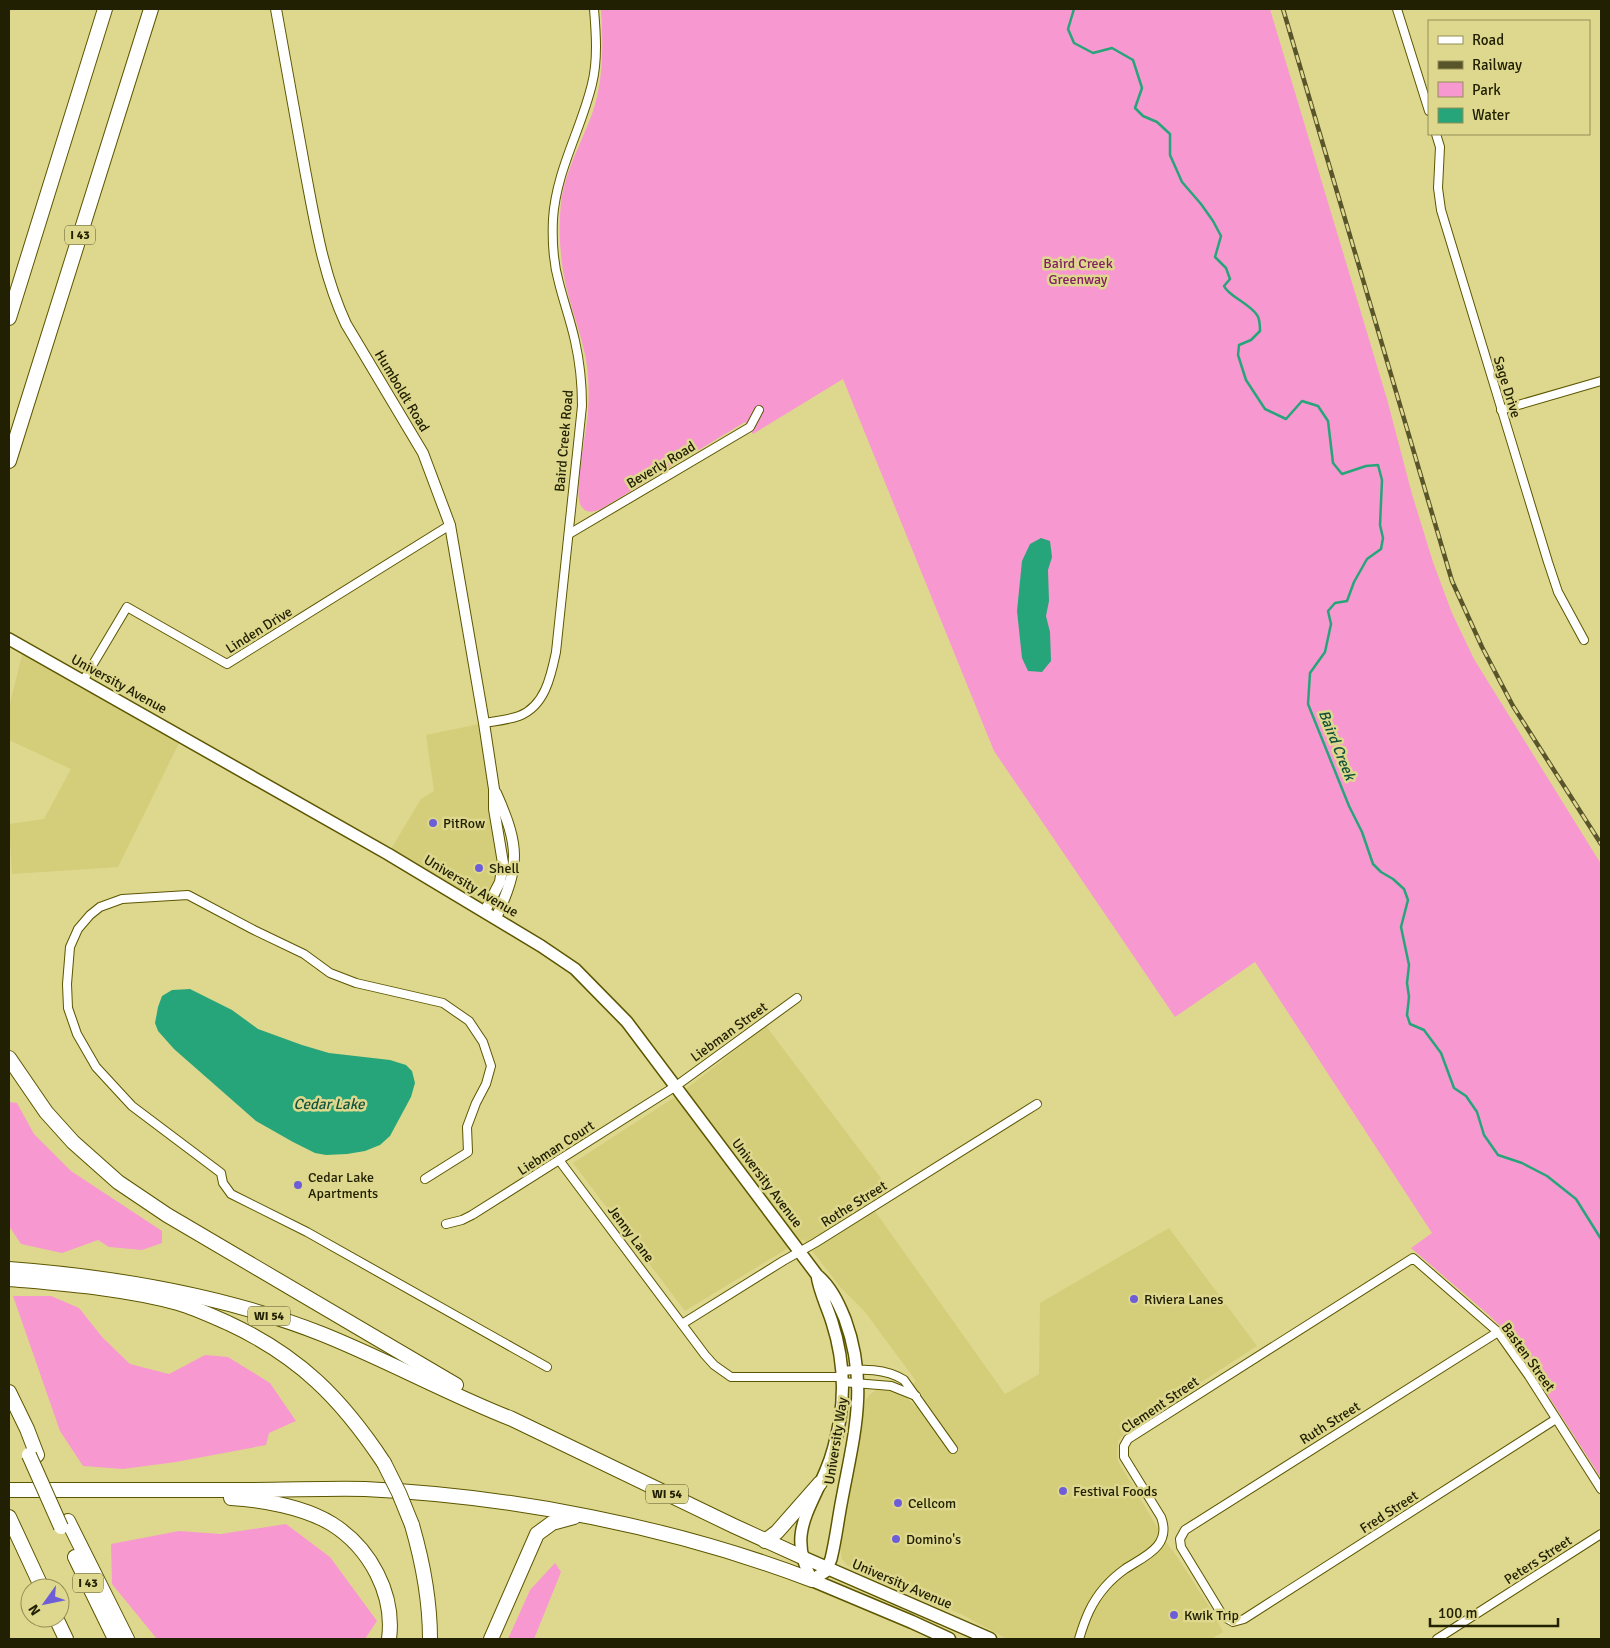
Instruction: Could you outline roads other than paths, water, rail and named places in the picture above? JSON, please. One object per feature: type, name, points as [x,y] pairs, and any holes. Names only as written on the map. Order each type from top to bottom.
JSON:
[{"type":"highway","points":[[9,318],[106,9]]},
{"type":"highway","name":"I 43","points":[[9,461],[151,9]]},
{"type":"highway","points":[[9,1058],[23,1081],[56,1124],[73,1142],[118,1182],[167,1215],[512,1419]]},
{"type":"highway","name":"WI 54","points":[[9,1269],[124,1282],[180,1292],[322,1334],[512,1419],[802,1557]]},
{"type":"highway","points":[[9,1279],[74,1284],[179,1304],[213,1316],[256,1336],[305,1369],[356,1422],[384,1463],[399,1493],[412,1525],[425,1574],[430,1616],[430,1639]]},
{"type":"highway","name":"I 43","points":[[9,1393],[33,1455],[115,1639]]},
{"type":"highway","points":[[9,1481],[122,1483],[144,1489]]},
{"type":"highway","points":[[766,1541],[778,1532],[820,1483]]},
{"type":"highway","points":[[9,1490],[364,1489],[490,1500],[582,1516],[642,1529],[812,1580]]},
{"type":"highway","points":[[186,1490],[281,1505],[315,1516],[332,1525],[364,1553],[380,1580],[389,1610],[389,1639]]},
{"type":"highway","points":[[491,1639],[537,1534],[552,1522],[582,1516]]},
{"type":"highway","points":[[11,1521],[37,1578]]},
{"type":"highway","points":[[64,1524],[127,1639]]},
{"type":"main road","name":"University Avenue","points":[[9,639],[371,844],[496,918],[575,969],[627,1022],[817,1275]]},
{"type":"main road","name":"University Way","points":[[817,1275],[827,1284],[839,1305],[851,1339],[858,1369],[859,1383],[854,1437],[828,1568]]},
{"type":"main road","name":"University Way","points":[[812,1580],[802,1557],[800,1541],[803,1522],[830,1459],[842,1406],[842,1376],[836,1336],[817,1275]]},
{"type":"main road","name":"University Avenue","points":[[802,1557],[990,1639]]},
{"type":"main road","points":[[812,1580],[823,1574],[828,1568]]},
{"type":"main road","points":[[812,1580],[949,1639]]},
{"type":"street","name":"Humboldt Road","points":[[276,9],[313,214],[323,259],[336,301],[346,324],[423,453],[450,525],[484,723],[494,790],[494,809],[503,863],[500,882],[485,912]]},
{"type":"street","name":"Baird Creek Road","points":[[484,723],[509,719],[528,711],[542,698],[556,652],[582,406],[582,382],[575,340],[554,261],[553,218],[560,176],[582,118],[593,82],[596,36],[594,9]]},
{"type":"street","points":[[1397,9],[1428,108]]},
{"type":"street","name":"Sage Drive","points":[[1436,135],[1440,147],[1438,188],[1441,210],[1500,410],[1548,562],[1558,592],[1584,640]]},
{"type":"street","points":[[1500,410],[1601,381]]},
{"type":"street","name":"Beverly Road","points":[[569,534],[750,427],[759,410]]},
{"type":"street","name":"Linden Drive","points":[[83,681],[127,607],[227,664],[450,525]]},
{"type":"street","name":"Humboldt Road","points":[[494,790],[510,834],[515,861],[510,885],[496,918]]},
{"type":"street","points":[[425,1179],[468,1152],[467,1128],[492,1066],[483,1042],[469,1021],[443,1003],[356,982],[330,973],[304,954],[188,895],[122,899],[100,907],[78,929],[70,947],[66,984],[68,1008],[77,1034],[96,1067],[132,1106],[221,1173],[223,1183],[230,1194],[307,1232],[547,1367]]},
{"type":"street","name":"Liebman Street","points":[[676,1086],[797,998]]},
{"type":"street","name":"Liebman Court","points":[[446,1224],[472,1215],[676,1086]]},
{"type":"street","name":"Rothe Street","points":[[682,1324],[1037,1104]]},
{"type":"street","name":"Jenny Lane","points":[[559,1160],[714,1365],[732,1377],[842,1376]]},
{"type":"street","name":"Basten Street","points":[[1413,1258],[1498,1332],[1529,1376],[1601,1489]]},
{"type":"street","name":"Clement Street","points":[[1079,1639],[1088,1612],[1096,1598],[1115,1577],[1153,1551],[1162,1538],[1163,1526],[1161,1517],[1124,1457],[1124,1446],[1128,1440],[1413,1258]]},
{"type":"street","name":"Ruth Street","points":[[1233,1622],[1223,1616],[1180,1547],[1180,1539],[1187,1529],[1498,1332]]},
{"type":"street","points":[[842,1376],[858,1369],[878,1370],[901,1378],[910,1386],[953,1448]]},
{"type":"street","points":[[842,1376],[859,1383],[888,1385],[916,1396]]},
{"type":"street","name":"Fred Street","points":[[1233,1622],[1244,1619],[1556,1419]]},
{"type":"street","name":"Peters Street","points":[[1438,1639],[1601,1534]]},
{"type":"water","points":[[1041,538],[1050,541],[1052,557],[1048,570],[1049,601],[1046,616],[1050,632],[1051,661],[1042,672],[1028,671],[1022,658],[1017,611],[1022,561],[1030,544]]},
{"type":"water","name":"Cedar Lake","points":[[190,989],[232,1010],[258,1029],[302,1045],[329,1053],[390,1060],[406,1065],[412,1071],[415,1083],[411,1097],[390,1136],[380,1145],[365,1151],[326,1155],[315,1153],[256,1121],[174,1049],[158,1031],[155,1023],[162,996],[172,990]]},
{"type":"waterway","name":"Baird Creek","points":[[1074,9],[1068,29],[1074,43],[1093,53],[1112,48],[1133,60],[1142,88],[1135,108],[1143,116],[1157,122],[1170,134],[1170,155],[1182,182],[1201,204],[1221,236],[1215,257],[1226,268],[1230,279],[1224,286],[1226,290],[1249,307],[1258,317],[1260,331],[1251,340],[1239,345],[1238,355],[1246,380],[1265,409],[1286,419],[1302,401],[1318,406],[1328,421],[1333,463],[1342,474],[1366,466],[1378,465],[1382,480],[1380,525],[1383,538],[1381,549],[1367,559],[1354,582],[1347,601],[1335,603],[1328,611],[1331,624],[1325,652],[1310,673],[1308,704],[1349,806],[1362,832],[1373,864],[1404,889],[1408,900],[1401,927],[1409,965],[1407,1015],[1410,1024],[1424,1030],[1441,1053],[1454,1088],[1466,1096],[1477,1112],[1484,1135],[1498,1155],[1522,1163],[1547,1176],[1576,1199],[1601,1239]]},
{"type":"railway","points":[[1283,9],[1452,581],[1482,647],[1513,706],[1601,844]]},
{"type":"place","name":"PitRow","points":[[433,823]]},
{"type":"place","name":"Shell","points":[[479,868]]},
{"type":"place","name":"Cedar Lake Apartments","points":[[298,1185]]},
{"type":"place","name":"Riviera Lanes","points":[[1134,1299]]},
{"type":"place","name":"Festival Foods","points":[[1063,1491]]},
{"type":"place","name":"Cellcom","points":[[898,1503]]},
{"type":"place","name":"Domino's","points":[[896,1539]]},
{"type":"place","name":"Kwik Trip","points":[[1174,1615]]},
{"type":"park label","name":"Baird Creek Greenway","points":[[1078,272]]}]
